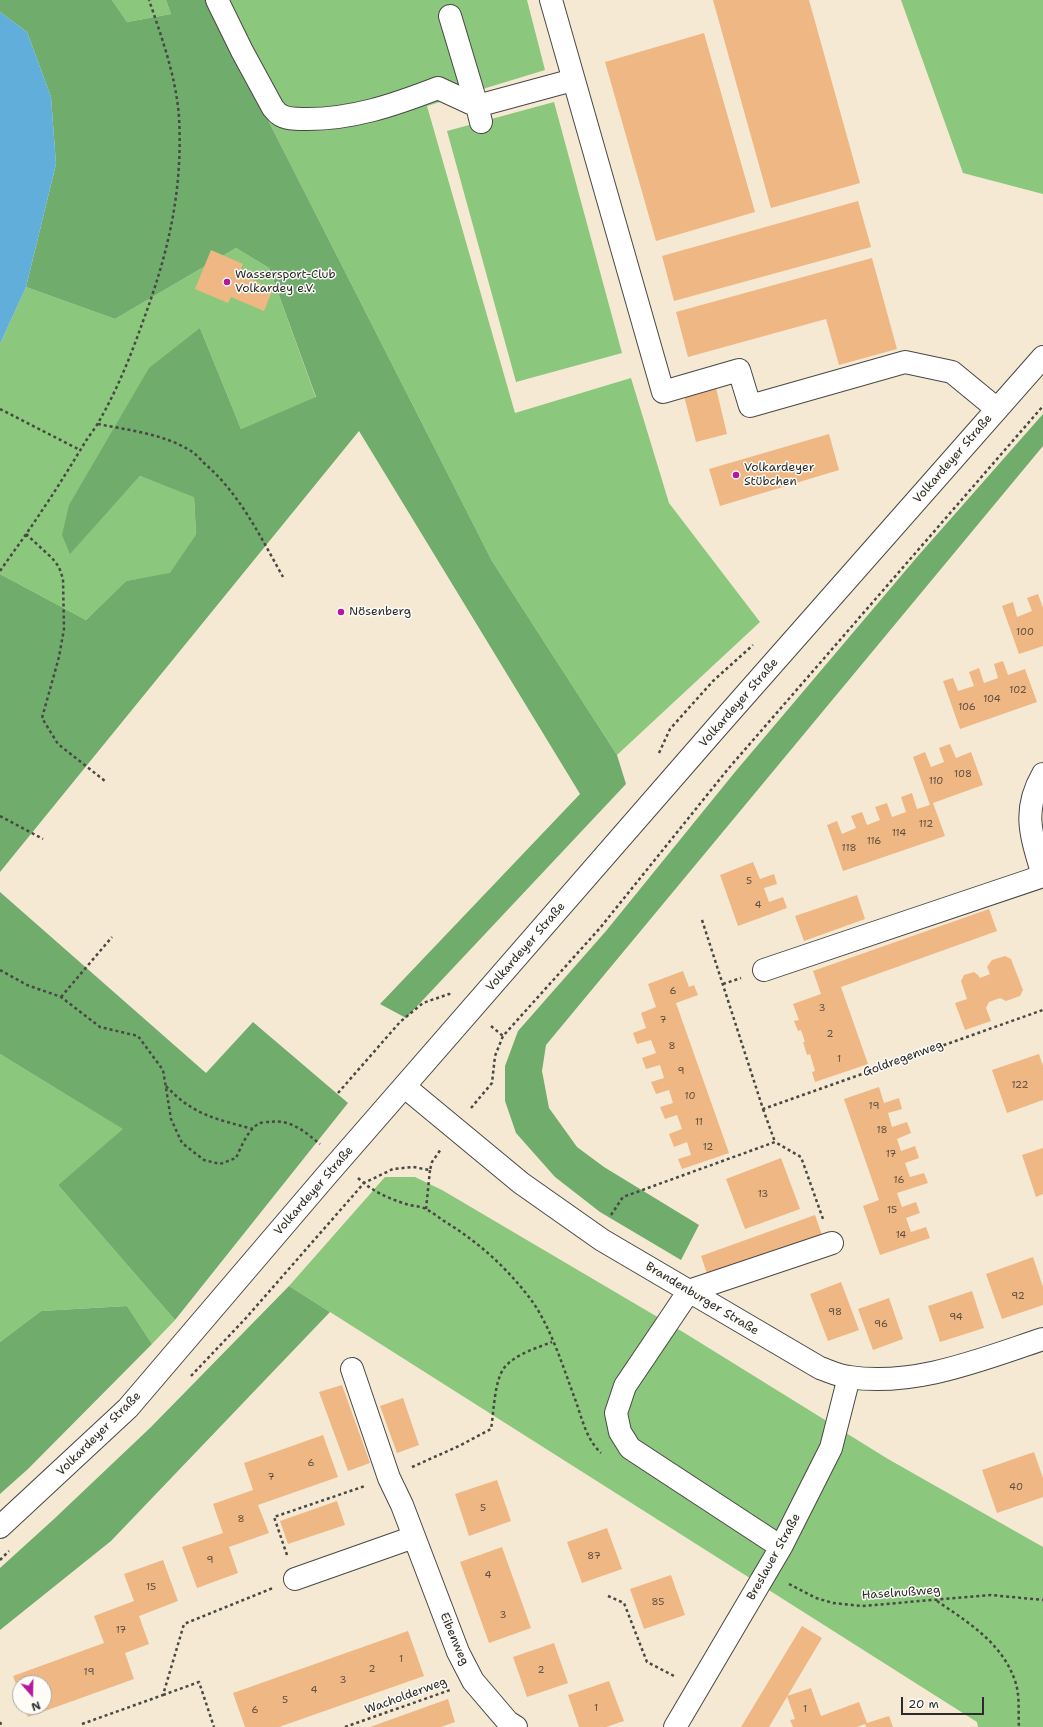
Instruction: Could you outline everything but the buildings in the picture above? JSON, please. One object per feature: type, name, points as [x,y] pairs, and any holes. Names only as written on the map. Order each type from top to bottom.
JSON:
[{"type":"main road","points":[[217,0],[242,51],[273,108],[280,115],[294,119],[318,120],[349,117],[398,104],[438,88],[479,114]]},
{"type":"main road","points":[[551,0],[663,392],[739,370],[750,406],[905,362],[952,372],[997,409]]},
{"type":"main road","points":[[450,16],[479,114]]},
{"type":"main road","points":[[479,114],[573,80]]},
{"type":"main road","name":"Volkardeyer Straße","points":[[0,1527],[128,1408],[404,1087],[717,727],[1043,357]]},
{"type":"main road","points":[[764,970],[1043,876],[1031,831],[1030,811],[1036,787],[1043,774]]},
{"type":"main road","name":"Brandenburger Straße","points":[[404,1087],[521,1183],[602,1240],[820,1368],[849,1377],[893,1378],[958,1368],[1043,1339]]},
{"type":"main road","points":[[781,1547],[630,1448],[620,1432],[616,1413],[624,1386],[689,1291],[832,1243]]},
{"type":"main road","name":"Eibenweg","points":[[352,1369],[389,1478],[402,1505],[458,1652],[473,1681],[506,1725]]},
{"type":"main road","name":"Breslauer Straße","points":[[675,1727],[781,1547],[831,1448],[849,1377]]},
{"type":"main road","points":[[295,1579],[414,1537]]},
{"type":"path","points":[[0,571],[41,514],[80,450],[98,424],[133,350],[158,282],[176,207],[180,160],[178,116],[173,82],[164,44],[149,0]]},
{"type":"path","points":[[482,1095],[492,1083],[495,1056],[503,1036],[600,928],[728,769],[1043,406]]},
{"type":"path","points":[[0,409],[80,450]]},
{"type":"path","points":[[98,424],[139,432],[168,440],[191,451],[226,484],[243,506],[283,577]]},
{"type":"path","points":[[26,534],[52,558],[59,567],[63,579],[64,629],[59,658],[42,718],[58,744],[105,781]]},
{"type":"path","points":[[0,816],[43,839]]},
{"type":"path","points":[[702,920],[775,1142],[801,1157],[832,1243]]},
{"type":"path","points":[[61,997],[112,937]]},
{"type":"path","points":[[0,970],[27,985],[61,997],[100,1027],[138,1036],[163,1070],[171,1119],[182,1142],[204,1160],[220,1164],[236,1158],[253,1129],[259,1123],[281,1121],[302,1129],[325,1148]]},
{"type":"path","points":[[338,1094],[400,1022],[423,1003],[449,994],[452,997]]},
{"type":"path","name":"Goldregenweg","points":[[763,1109],[1043,1010]]},
{"type":"path","points":[[166,1086],[174,1094],[200,1113],[253,1129]]},
{"type":"path","points":[[614,1210],[623,1197],[775,1142]]},
{"type":"path","points":[[426,1209],[432,1162]]},
{"type":"path","points":[[430,1170],[413,1167],[393,1169],[364,1183],[384,1197],[426,1209],[463,1233],[502,1265],[527,1294],[540,1313],[565,1371],[587,1433],[594,1446],[604,1456]]},
{"type":"path","points":[[163,1695],[184,1624],[295,1579],[274,1517],[389,1478],[459,1446],[491,1429],[498,1384],[504,1369],[513,1360],[552,1342]]},
{"type":"path","name":"Haselnußweg","points":[[767,1571],[816,1598],[833,1603],[862,1606],[991,1595],[1043,1600]]},
{"type":"path","points":[[608,1596],[624,1603],[647,1662],[698,1689]]},
{"type":"path","points":[[936,1600],[980,1630],[995,1646],[1009,1667],[1016,1685],[1019,1727]]},
{"type":"path","name":"Wacholderweg","points":[[345,1727],[473,1681]]},
{"type":"path","points":[[82,1724],[199,1682],[214,1727]]},
{"type":"path","points":[[0,1722],[2,1727]]},
{"type":"green space","points":[[0,0],[112,0],[127,22],[171,14],[166,0],[207,0],[492,561],[617,755],[626,784],[406,1018],[380,1004],[580,794],[359,431],[0,872],[0,574],[86,620],[126,581],[170,573],[196,534],[194,497],[140,476],[70,554],[62,535],[69,505],[149,368],[200,328],[241,429],[316,397],[269,268],[236,248],[115,319],[26,287],[56,164],[51,97],[27,32],[0,12]]},
{"type":"green space","points":[[112,0],[166,0],[171,14],[127,22]]},
{"type":"green space","points":[[207,0],[527,0],[545,70],[427,106],[515,413],[631,378],[669,503],[760,622],[617,755],[492,561]]},
{"type":"green space","points":[[901,0],[1043,0],[1043,194],[963,173]]},
{"type":"green space","points":[[554,102],[622,353],[516,382],[447,131]]},
{"type":"green space","points":[[236,248],[269,268],[316,398],[241,429],[200,328],[70,553],[140,476],[194,496],[196,534],[170,574],[126,581],[86,620],[0,574],[0,344],[26,287],[115,319]]},
{"type":"green space","points":[[1043,414],[1043,446],[546,1045],[542,1071],[549,1108],[577,1147],[604,1167],[699,1225],[681,1260],[600,1212],[555,1177],[516,1133],[505,1101],[505,1066],[518,1031],[606,931],[735,772],[917,557]]},
{"type":"green space","points":[[0,892],[206,1073],[253,1022],[348,1103],[175,1320],[58,1185],[123,1129],[0,1054]]},
{"type":"green space","points":[[0,1054],[124,1129],[58,1185],[175,1320],[152,1344],[127,1306],[41,1311],[0,1342]]},
{"type":"green space","points":[[385,1177],[415,1177],[442,1190],[683,1332],[888,1459],[1043,1547],[1043,1727],[978,1727],[977,1722],[289,1286]]},
{"type":"green space","points":[[289,1286],[330,1312],[111,1541],[0,1630],[0,1568],[151,1427]]},
{"type":"green space","points":[[127,1306],[152,1344],[28,1469],[0,1494],[0,1342],[41,1311]]},
{"type":"water","points":[[0,12],[27,32],[51,97],[56,164],[26,287],[0,344]]},
{"type":"place","name":"Wassersport-Club Volkardey e.V.","points":[[227,282]]},
{"type":"place","name":"Volkardeyer Stübchen","points":[[736,475]]},
{"type":"place","name":"Nösenberg","points":[[341,612]]}]
